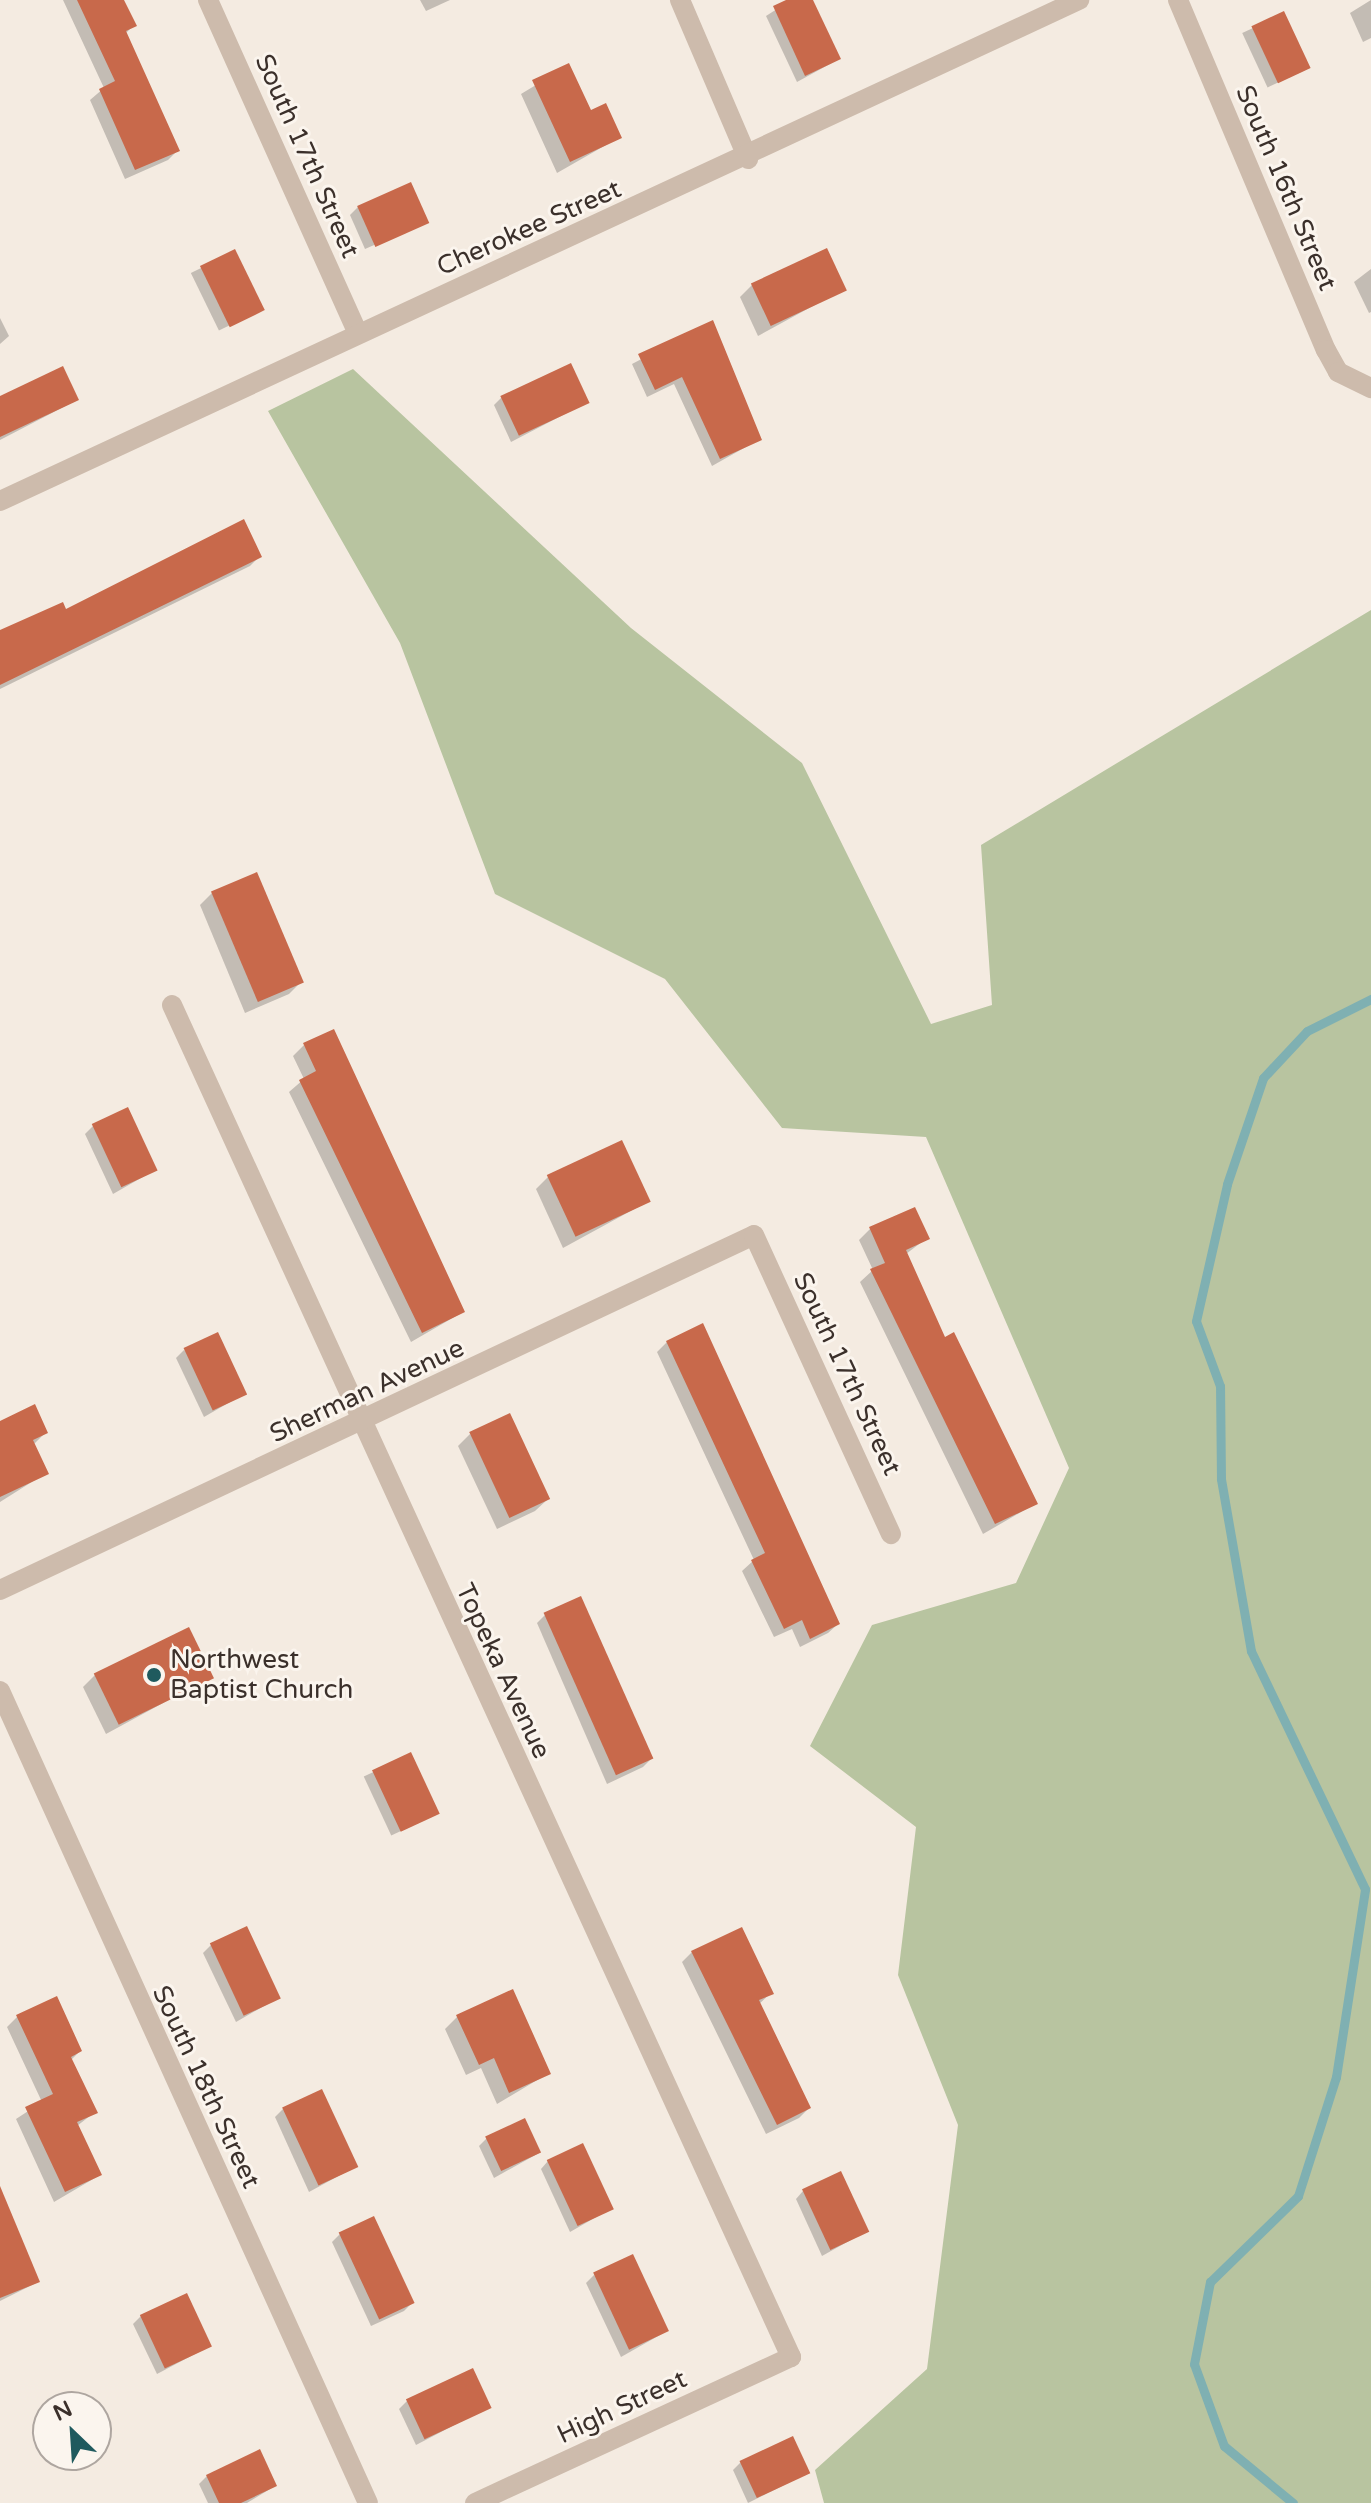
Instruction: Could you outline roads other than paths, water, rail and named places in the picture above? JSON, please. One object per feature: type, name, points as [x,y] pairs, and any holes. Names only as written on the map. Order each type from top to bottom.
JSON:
[{"type":"street","name":"South 17th Street","points":[[208,0],[358,333]]},
{"type":"street","points":[[680,0],[748,159]]},
{"type":"street","name":"Cherokee Street","points":[[0,501],[358,333],[748,159],[1079,0]]},
{"type":"street","name":"South 16th Street","points":[[1178,0],[1326,350],[1338,372],[1365,387]]},
{"type":"street","name":"Topeka Avenue","points":[[172,1005],[361,1424],[791,2357]]},
{"type":"street","name":"South 17th Street","points":[[754,1235],[891,1534]]},
{"type":"street","name":"Sherman Avenue","points":[[0,1590],[361,1424],[754,1235]]},
{"type":"street","name":"South 18th Street","points":[[0,1691],[368,2503]]},
{"type":"street","name":"High Street","points":[[475,2503],[791,2357]]},
{"type":"waterway","points":[[1293,2503],[1224,2446],[1194,2364],[1210,2282],[1298,2196],[1336,2077],[1365,1889],[1251,1651],[1221,1479],[1220,1386],[1196,1321],[1227,1184],[1263,1078],[1307,1031],[1371,999]]},
{"type":"place","name":"Northwest Baptist Church","points":[[154,1675]]}]
